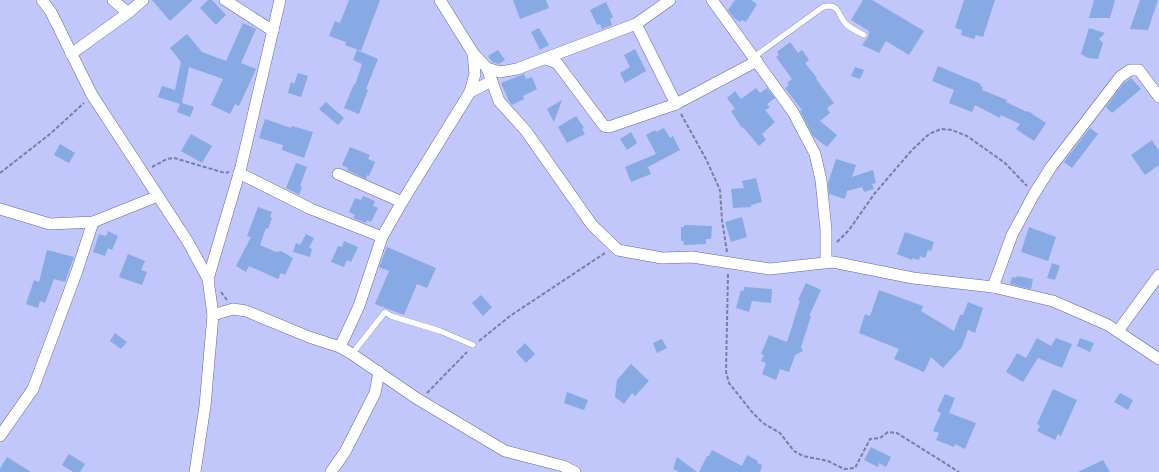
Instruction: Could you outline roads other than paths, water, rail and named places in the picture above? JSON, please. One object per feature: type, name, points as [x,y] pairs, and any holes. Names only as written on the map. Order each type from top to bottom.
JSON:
[{"type":"street","points":[[42,0],[51,12],[92,95],[188,242],[208,279],[213,315],[205,406],[195,472]]},
{"type":"street","points":[[113,0],[128,13]]},
{"type":"street","points":[[71,54],[128,13],[143,0]]},
{"type":"street","points":[[225,0],[273,31]]},
{"type":"street","points":[[208,279],[240,170],[280,0]]},
{"type":"street","points":[[440,0],[473,53],[487,68],[499,102],[526,131],[592,226],[618,250],[662,258],[692,257],[770,269],[826,257],[833,262],[913,278],[993,287],[1053,301],[1108,325],[1159,359]]},
{"type":"street","points":[[487,68],[500,72],[517,70],[636,24],[670,0]]},
{"type":"street","points":[[712,0],[793,112],[815,154],[821,180],[826,230],[826,257]]},
{"type":"street","points":[[636,24],[676,104]]},
{"type":"street","points":[[340,347],[359,306],[382,237],[470,92],[475,74],[473,53]]},
{"type":"street","points":[[546,59],[557,63],[604,126],[609,127],[676,104],[755,59]]},
{"type":"street","points":[[993,287],[1012,235],[1034,194],[1051,167],[1120,77],[1130,70],[1139,70],[1159,97]]},
{"type":"street","points":[[470,92],[492,81]]},
{"type":"street","points":[[240,170],[311,209],[382,237]]},
{"type":"street","points":[[338,174],[402,202]]},
{"type":"street","points":[[0,209],[50,224],[93,222],[158,196]]},
{"type":"street","points":[[0,436],[33,390],[77,271],[93,222]]},
{"type":"street","points":[[1118,331],[1159,275]]},
{"type":"street","points":[[213,315],[233,309],[246,311],[309,337],[340,347],[416,398],[504,451],[563,466],[575,472]]},
{"type":"street","points":[[331,472],[345,452],[375,393],[379,372]]},
{"type":"lane","points":[[755,59],[824,7],[829,5],[837,9],[845,24],[864,35]]},
{"type":"lane","points":[[352,354],[385,312],[391,316],[440,331],[473,345]]}]
